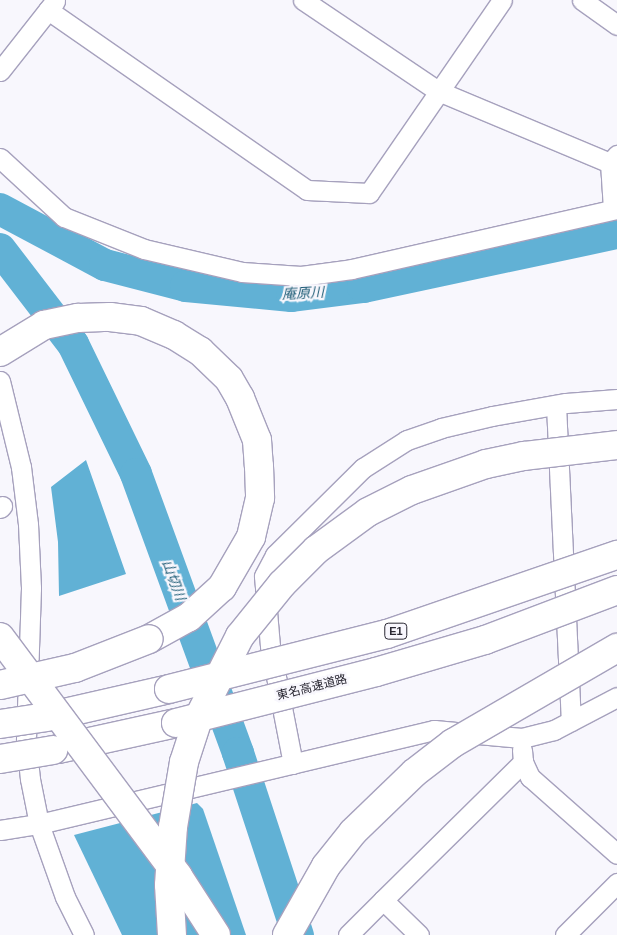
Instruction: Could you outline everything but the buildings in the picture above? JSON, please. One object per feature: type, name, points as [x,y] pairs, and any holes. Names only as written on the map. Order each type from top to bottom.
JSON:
[{"type":"highway","points":[[0,352],[44,325],[78,318],[110,317],[141,322],[174,335],[200,351],[229,379],[240,398],[257,440],[260,498],[251,537],[233,570],[222,587],[189,617],[149,639],[99,659],[0,685]]},
{"type":"highway","points":[[172,935],[169,885],[173,827],[184,762],[195,727],[211,688],[240,636],[282,584],[316,550],[361,517],[412,490],[505,460],[617,445]]},
{"type":"highway","name":"E1","points":[[0,724],[47,717],[169,689],[387,634],[617,555]]},
{"type":"highway","name":"東名高速道路","points":[[0,759],[53,750],[176,722],[376,672],[485,640],[617,590]]},
{"type":"highway","points":[[0,637],[178,876],[216,935]]},
{"type":"highway","points":[[287,935],[326,866],[353,832],[414,773],[460,738],[617,648]]},
{"type":"street","points":[[0,158],[64,217],[144,249],[242,272],[301,276],[352,269],[615,209],[614,159],[438,91],[303,0]]},
{"type":"street","points":[[0,71],[52,5],[307,190],[369,193],[502,0]]},
{"type":"street","points":[[582,0],[617,25]]},
{"type":"street","points":[[0,381],[21,467],[28,524],[31,588],[26,740],[39,824],[66,897],[84,935]]},
{"type":"street","points":[[284,766],[264,576],[275,555],[363,468],[407,440],[441,428],[556,405],[617,399]]},
{"type":"street","points":[[556,405],[572,721]]},
{"type":"street","points":[[0,830],[39,824],[434,730],[522,738],[554,730],[617,696]]},
{"type":"street","points":[[522,738],[523,762],[530,777],[617,854]]},
{"type":"street","points":[[348,935],[523,762]]},
{"type":"street","points":[[565,935],[617,883]]},
{"type":"street","points":[[383,900],[419,935]]},
{"type":"water","points":[[86,460],[126,574],[59,596],[58,542],[51,487]]},
{"type":"water","points":[[197,803],[203,809],[246,935],[122,935],[74,835]]},
{"type":"waterway","name":"庵原川","points":[[0,209],[105,265],[186,286],[292,296],[363,287],[617,233]]},
{"type":"waterway","name":"山切川","points":[[0,249],[73,344],[136,474],[238,753],[298,935]]}]
